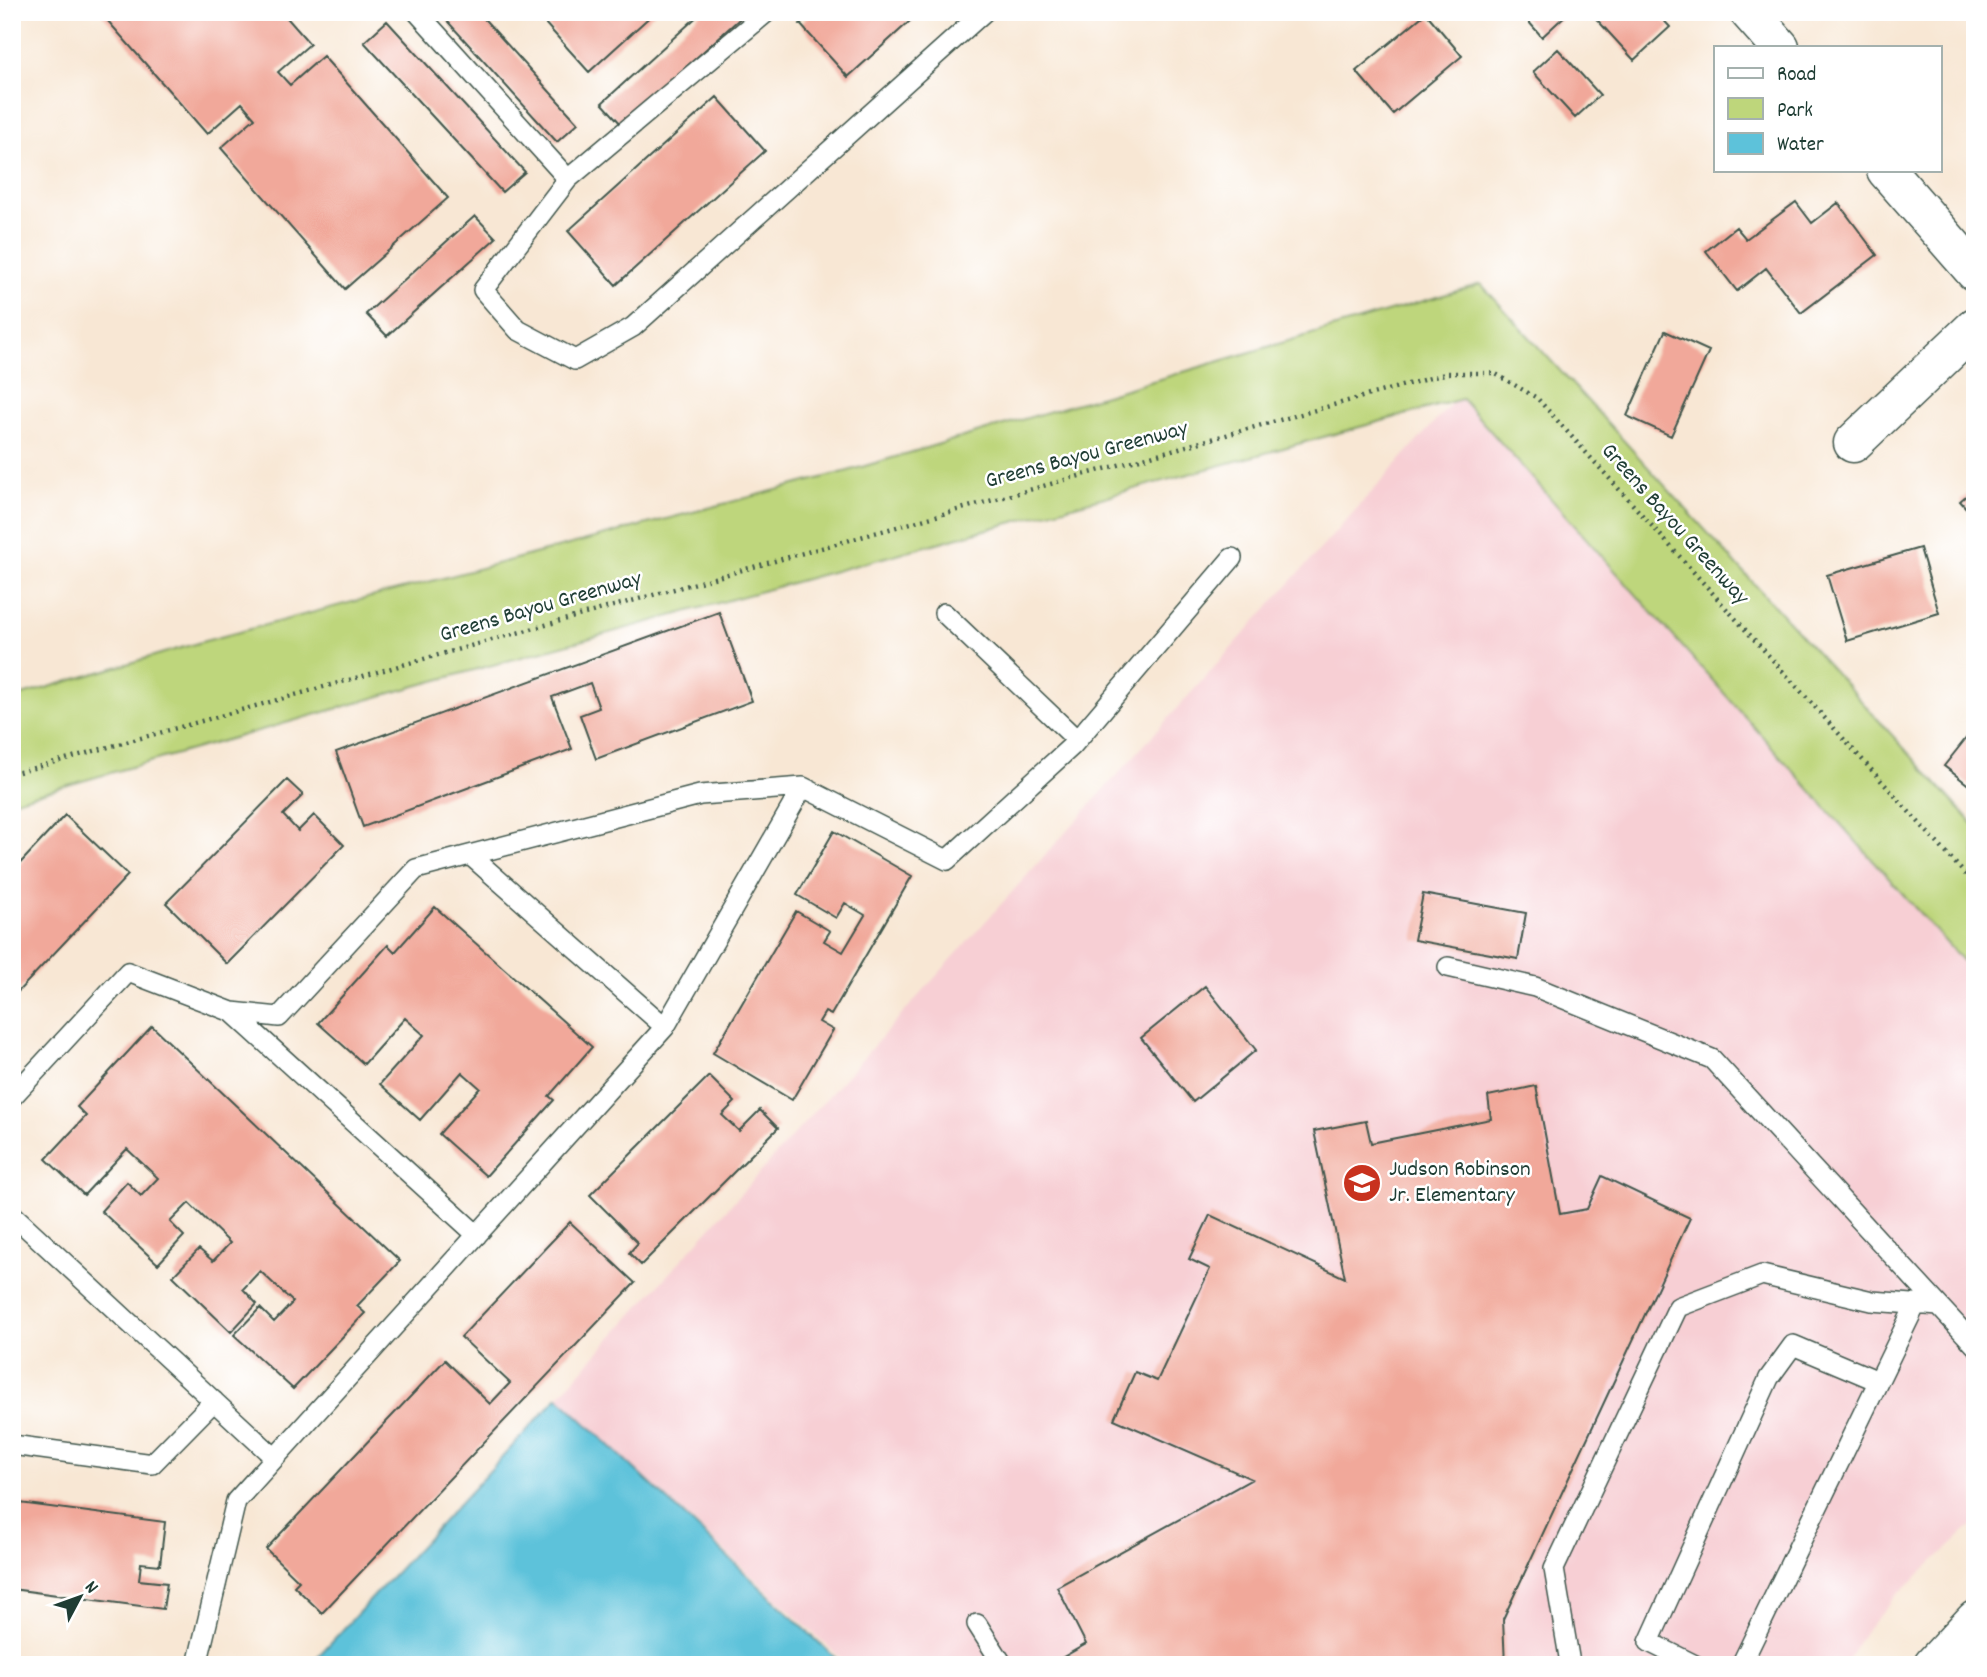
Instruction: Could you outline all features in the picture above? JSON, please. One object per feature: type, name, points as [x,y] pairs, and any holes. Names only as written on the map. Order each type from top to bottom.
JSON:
[{"type":"street","points":[[1749,12],[1779,46]]},
{"type":"street","points":[[1888,172],[1975,272]]},
{"type":"street","points":[[1853,443],[1975,327]]},
{"type":"street","points":[[1933,1665],[1975,1620]]},
{"type":"lane","points":[[418,12],[568,180]]},
{"type":"lane","points":[[767,12],[568,180],[482,290],[517,330],[575,360],[633,327],[984,12]]},
{"type":"lane","points":[[12,1097],[128,972],[232,1012],[279,1017],[416,869],[700,795],[803,787],[947,860],[1077,740],[1232,558]]},
{"type":"lane","points":[[944,613],[1077,740]]},
{"type":"lane","points":[[197,1665],[236,1501],[665,1027],[803,787]]},
{"type":"lane","points":[[470,855],[665,1027]]},
{"type":"lane","points":[[1448,967],[1535,986],[1712,1059],[1975,1345]]},
{"type":"lane","points":[[232,1012],[477,1235]]},
{"type":"lane","points":[[12,1214],[275,1458]]},
{"type":"lane","points":[[1573,1665],[1570,1663],[1554,1569],[1678,1307],[1762,1275],[1872,1301],[1939,1306]]},
{"type":"lane","points":[[1741,1665],[1916,1304]]},
{"type":"lane","points":[[1695,1665],[1648,1642],[1769,1378],[1793,1345],[1878,1381]]},
{"type":"lane","points":[[12,1445],[152,1464],[214,1401]]},
{"type":"lane","points":[[977,1623],[1003,1665]]},
{"type":"path","name":"Greens Bayou Greenway","points":[[12,774],[1448,373],[1494,373],[1537,398],[1975,885]]},
{"type":"shaded area","name":"Judson Robinson Jr. Elementary","points":[[1458,396],[1975,969],[1975,1523],[1897,1595],[1865,1632],[1845,1665],[848,1665],[558,1397]]},
{"type":"green space","points":[[1481,284],[1975,826],[1975,975],[1462,399],[416,686],[12,801],[12,698],[201,642],[848,471]]},
{"type":"water","points":[[558,1397],[843,1665],[310,1665]]},
{"type":"building","points":[[100,12],[282,12],[310,44],[278,72],[290,85],[323,56],[448,198],[345,289],[221,148],[255,118],[242,103],[207,134]]},
{"type":"building","points":[[439,12],[478,12],[578,123],[557,142]]},
{"type":"building","points":[[535,12],[655,12],[589,72]]},
{"type":"building","points":[[702,12],[747,12],[622,125],[602,103]]},
{"type":"building","points":[[813,12],[920,12],[848,77],[800,24]]},
{"type":"building","points":[[1520,12],[1569,12],[1542,37]]},
{"type":"building","points":[[1590,12],[1656,12],[1670,27],[1634,60]]},
{"type":"building","points":[[1426,13],[1462,56],[1393,114],[1356,71]]},
{"type":"building","points":[[387,21],[525,172],[502,192],[364,42]]},
{"type":"building","points":[[1558,49],[1600,95],[1575,118],[1533,72]]},
{"type":"building","points":[[717,97],[765,151],[616,285],[568,231]]},
{"type":"building","points":[[1796,202],[1812,223],[1838,203],[1877,255],[1801,313],[1766,268],[1737,291],[1706,251],[1736,227],[1746,239]]},
{"type":"building","points":[[475,216],[496,238],[387,336],[366,314]]},
{"type":"building","points":[[1665,331],[1709,351],[1671,436],[1627,416]]},
{"type":"building","points":[[1975,488],[1975,518],[1960,501]]},
{"type":"building","points":[[1920,548],[1939,613],[1847,641],[1827,575]]},
{"type":"building","points":[[719,612],[752,701],[596,759],[580,715],[599,708],[590,683],[552,697],[572,749],[363,827],[336,752]]},
{"type":"building","points":[[1975,727],[1975,790],[1944,766]]},
{"type":"building","points":[[287,780],[303,795],[283,815],[298,831],[314,815],[344,845],[227,964],[166,903]]},
{"type":"building","points":[[65,815],[128,875],[12,998],[12,872]]},
{"type":"building","points":[[834,831],[912,876],[831,1015],[825,1012],[819,1022],[833,1030],[792,1100],[713,1053],[796,911],[830,931],[824,941],[843,952],[865,915],[845,903],[836,918],[797,895]]},
{"type":"building","points":[[1423,894],[1526,913],[1518,959],[1414,940]]},
{"type":"building","points":[[435,907],[592,1047],[549,1096],[554,1100],[486,1176],[439,1134],[480,1088],[462,1072],[420,1120],[380,1084],[424,1035],[405,1018],[364,1064],[318,1023],[388,945],[395,952]]},
{"type":"building","points":[[1205,986],[1256,1050],[1193,1102],[1141,1038]]},
{"type":"building","points":[[152,1026],[400,1261],[357,1306],[365,1313],[293,1389],[234,1335],[260,1308],[274,1322],[293,1302],[260,1271],[243,1289],[257,1304],[231,1332],[173,1276],[199,1249],[213,1261],[230,1243],[189,1203],[170,1222],[184,1236],[158,1264],[101,1211],[127,1182],[141,1196],[158,1178],[127,1149],[84,1195],[46,1159],[86,1116],[77,1107]]},
{"type":"building","points":[[709,1076],[735,1102],[722,1115],[739,1131],[760,1110],[778,1128],[641,1265],[629,1253],[638,1243],[590,1195]]},
{"type":"building","points":[[1536,1086],[1560,1214],[1587,1209],[1602,1176],[1690,1218],[1503,1619],[1505,1665],[1384,1665],[1377,1661],[1371,1665],[1063,1665],[1060,1659],[1086,1644],[1057,1587],[1252,1479],[1114,1419],[1135,1372],[1157,1381],[1210,1269],[1189,1259],[1210,1215],[1345,1278],[1314,1131],[1366,1121],[1371,1143],[1491,1119],[1488,1096]]},
{"type":"building","points":[[570,1222],[635,1283],[322,1613],[294,1586],[299,1581],[266,1549],[445,1360],[490,1404],[510,1383],[461,1337]]},
{"type":"building","points":[[12,1502],[165,1522],[160,1565],[141,1563],[139,1580],[167,1583],[163,1609],[12,1589]]},
{"type":"place","name":"Judson Robinson Jr. Elementary","points":[[1362,1183]]}]
